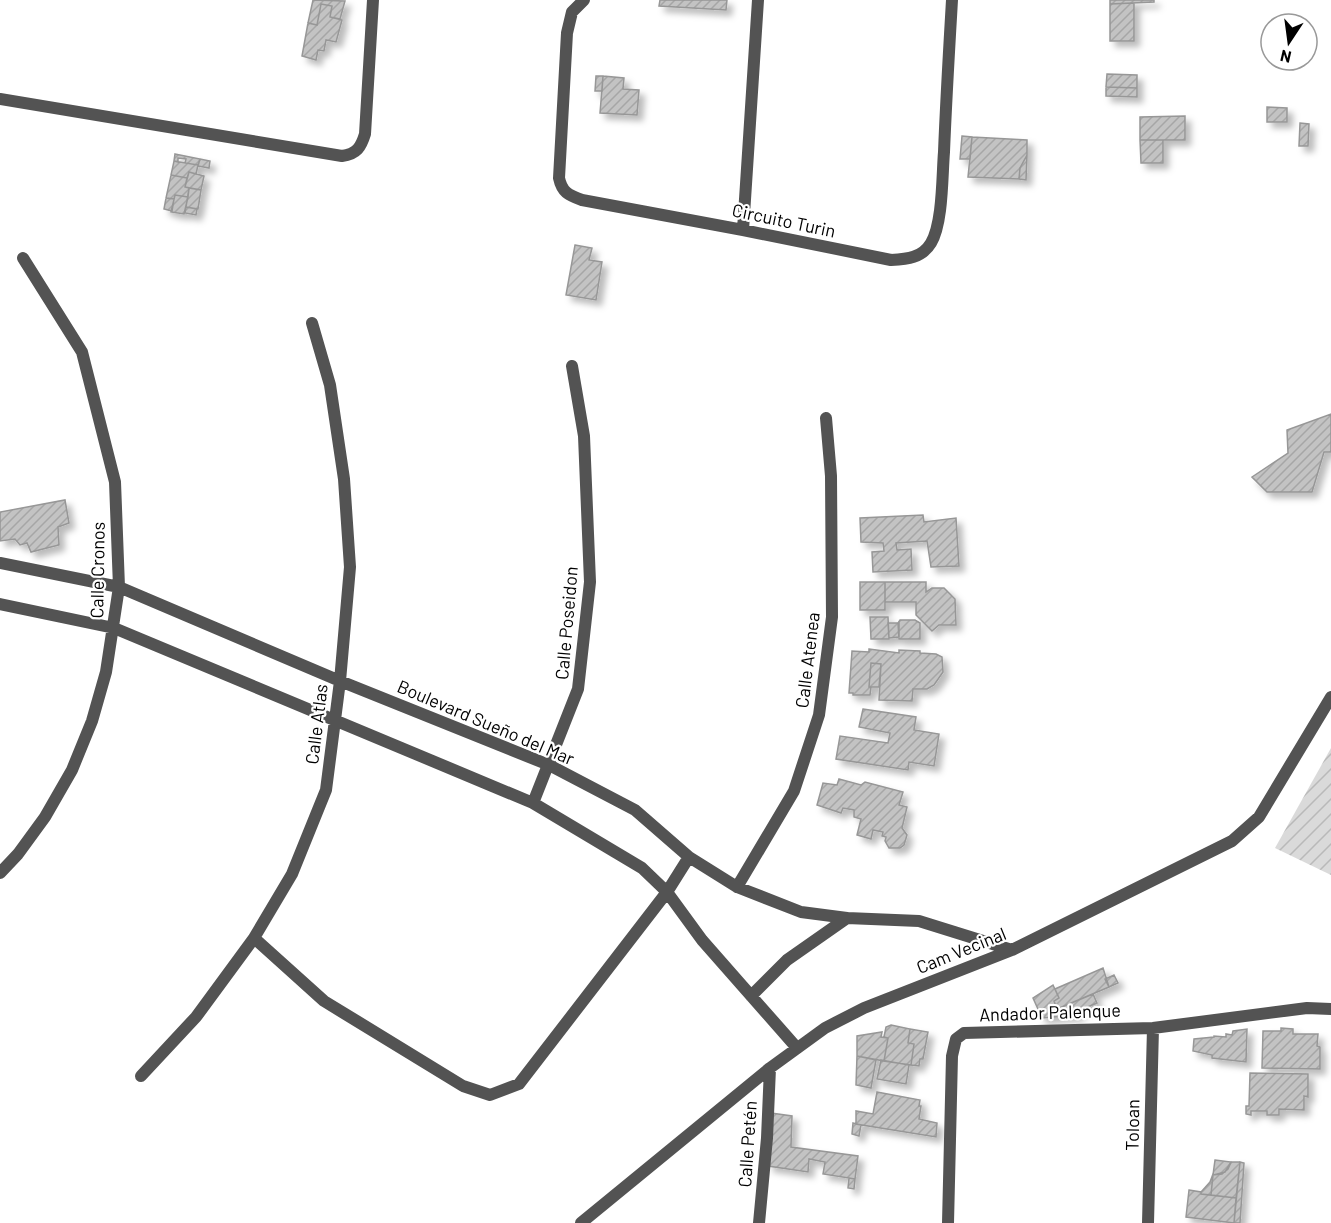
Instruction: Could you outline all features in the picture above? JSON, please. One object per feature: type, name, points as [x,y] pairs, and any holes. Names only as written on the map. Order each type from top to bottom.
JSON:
[{"type":"street","points":[[0,99],[342,156],[350,155],[362,145],[364,134],[373,0]]},
{"type":"street","name":"Circuito Turin","points":[[584,0],[572,12],[567,33],[559,178],[564,192],[582,200],[891,260],[909,259],[922,254],[931,243],[935,231],[941,195],[952,0]]},
{"type":"street","points":[[743,230],[758,0]]},
{"type":"street","name":"Calle Cronos","points":[[0,873],[18,854],[45,817],[72,770],[92,721],[106,672],[118,587],[115,482],[82,352],[23,258]]},
{"type":"street","name":"Calle Atlas","points":[[141,1076],[196,1017],[254,938],[292,874],[326,790],[340,681],[350,567],[344,479],[330,385],[312,323]]},
{"type":"street","name":"Calle Poseidon","points":[[533,803],[578,689],[591,582],[584,436],[572,366]]},
{"type":"street","name":"Calle Atenea","points":[[737,887],[794,791],[819,715],[832,617],[831,476],[826,418]]},
{"type":"street","name":"Boulevard Sueño del Mar","points":[[0,563],[118,587],[340,681],[549,765],[635,810],[689,857],[737,887],[801,912],[847,918],[919,921],[1012,950]]},
{"type":"street","points":[[0,604],[114,627],[335,722],[533,803],[642,868],[667,892],[702,940],[797,1048]]},
{"type":"street","name":"Cam Vecinal","points":[[581,1223],[770,1068],[825,1028],[864,1008],[1012,950],[1232,841],[1259,817],[1331,697]]},
{"type":"street","points":[[254,938],[324,1001],[463,1086],[490,1095],[519,1084],[667,892],[689,857]]},
{"type":"street","points":[[751,996],[787,960],[847,918]]},
{"type":"street","name":"Andador Palenque","points":[[948,1223],[952,1056],[956,1039],[964,1033],[1152,1028],[1307,1008],[1331,1009]]},
{"type":"street","name":"Toloan","points":[[1148,1223],[1152,1028]]},
{"type":"street","name":"Calle Petén","points":[[759,1223],[767,1138],[770,1068]]},
{"type":"shaded area","points":[[1331,748],[1331,875],[1275,848]]},
{"type":"building","points":[[313,0],[345,1],[340,19],[330,17],[332,6],[321,4],[317,25],[308,23]]},
{"type":"building","points":[[660,0],[727,0],[726,10],[659,6]]},
{"type":"building","points":[[1110,0],[1154,0],[1154,2],[1110,4]]},
{"type":"building","points":[[1134,3],[1134,41],[1110,41],[1110,4]]},
{"type":"building","points":[[321,4],[332,6],[330,17],[342,20],[336,42],[326,40],[324,51],[318,50],[316,60],[302,56],[308,23],[317,25]]},
{"type":"building","points":[[1107,74],[1137,75],[1137,88],[1106,87]]},
{"type":"building","points":[[596,76],[603,76],[602,91],[595,91]]},
{"type":"building","points":[[603,76],[624,78],[623,89],[639,90],[637,115],[600,113]]},
{"type":"building","points":[[1106,87],[1137,88],[1137,97],[1106,96]]},
{"type":"building","points":[[1267,107],[1287,108],[1287,122],[1267,122]]},
{"type":"building","points":[[1185,116],[1185,140],[1140,140],[1140,117]]},
{"type":"building","points":[[1300,123],[1309,124],[1308,146],[1299,146]]},
{"type":"building","points":[[962,136],[972,137],[970,159],[960,159]]},
{"type":"building","points":[[972,137],[1027,140],[1027,155],[1020,168],[1019,179],[968,177]]},
{"type":"building","points":[[1140,140],[1163,140],[1163,163],[1141,163]]},
{"type":"building","points":[[175,154],[200,159],[198,165],[185,163],[186,159],[178,158],[178,162],[174,161]]},
{"type":"building","points":[[1027,155],[1026,180],[1019,179],[1020,168]]},
{"type":"building","points":[[200,159],[210,161],[209,168],[198,166]]},
{"type":"building","points":[[174,161],[198,165],[196,174],[189,172],[187,178],[171,175]]},
{"type":"building","points":[[189,172],[204,176],[201,190],[185,187]]},
{"type":"building","points":[[171,175],[187,178],[185,187],[189,188],[188,197],[175,195],[174,199],[166,198]]},
{"type":"building","points":[[189,188],[201,190],[198,209],[186,207]]},
{"type":"building","points":[[175,195],[188,197],[184,214],[171,212]]},
{"type":"building","points":[[166,198],[174,199],[172,211],[164,209]]},
{"type":"building","points":[[186,207],[197,209],[196,215],[185,213]]},
{"type":"building","points":[[575,245],[592,248],[589,260],[602,262],[596,300],[566,295]]},
{"type":"building","points":[[1331,414],[1331,452],[1324,452],[1312,492],[1267,492],[1252,477],[1288,453],[1287,430]]},
{"type":"building","points":[[65,500],[69,523],[58,527],[59,545],[31,552],[27,543],[20,545],[15,539],[0,541],[0,512]]},
{"type":"building","points":[[923,515],[924,522],[956,518],[959,566],[931,567],[927,541],[896,543],[897,550],[911,549],[912,570],[873,572],[872,552],[884,551],[883,543],[861,542],[860,518]]},
{"type":"building","points":[[860,582],[885,582],[885,610],[860,610]]},
{"type":"building","points":[[885,582],[926,582],[926,592],[932,588],[944,588],[955,599],[956,625],[939,625],[932,631],[916,615],[916,602],[885,602]]},
{"type":"building","points":[[870,617],[888,617],[889,639],[871,639]]},
{"type":"building","points":[[900,620],[915,620],[920,623],[920,639],[899,639],[898,623]]},
{"type":"building","points":[[888,623],[899,623],[899,637],[889,638]]},
{"type":"building","points":[[869,649],[899,653],[899,650],[920,651],[920,653],[936,654],[942,657],[943,672],[934,685],[927,689],[913,689],[912,701],[879,700],[881,664],[871,663],[870,695],[853,695],[849,693],[852,651],[869,652]]},
{"type":"building","points":[[871,663],[881,664],[879,687],[869,687]]},
{"type":"building","points":[[863,709],[916,717],[914,730],[939,734],[934,766],[909,762],[908,770],[836,759],[840,736],[888,743],[890,733],[859,727]]},
{"type":"building","points":[[839,779],[861,785],[865,782],[903,792],[899,805],[907,807],[902,828],[907,835],[904,845],[900,848],[889,848],[885,841],[886,837],[882,836],[883,832],[873,830],[871,839],[857,835],[861,819],[854,817],[854,810],[843,808],[841,813],[817,805],[823,783],[837,785]]},
{"type":"building","points":[[1103,968],[1109,987],[1057,1009],[1054,1001],[1059,998],[1055,989]]},
{"type":"building","points":[[1114,975],[1118,983],[1109,987],[1105,979]]},
{"type":"building","points":[[1053,985],[1059,998],[1054,1001],[1057,1009],[1093,994],[1097,1003],[1078,1011],[1078,1015],[1042,1018],[1033,998]]},
{"type":"building","points":[[891,1025],[910,1029],[908,1043],[914,1044],[911,1065],[884,1061],[888,1038],[884,1037],[886,1027]]},
{"type":"building","points":[[1281,1028],[1293,1029],[1293,1034],[1318,1034],[1320,1069],[1262,1068],[1263,1031],[1281,1031]]},
{"type":"building","points":[[910,1029],[928,1032],[923,1059],[920,1059],[919,1066],[911,1065],[914,1044],[908,1043]]},
{"type":"building","points":[[1247,1029],[1246,1062],[1212,1058],[1212,1055],[1193,1051],[1194,1039],[1226,1037],[1226,1034],[1232,1035],[1233,1031]]},
{"type":"building","points":[[882,1032],[881,1037],[888,1038],[884,1061],[857,1056],[857,1036]]},
{"type":"building","points":[[857,1056],[876,1060],[871,1088],[856,1085]]},
{"type":"building","points":[[881,1060],[909,1065],[906,1084],[877,1079]]},
{"type":"building","points":[[1250,1073],[1308,1074],[1308,1097],[1304,1096],[1304,1110],[1279,1109],[1279,1115],[1267,1115],[1267,1111],[1251,1111],[1251,1115],[1246,1114],[1246,1106],[1249,1106]]},
{"type":"building","points":[[877,1092],[920,1100],[919,1119],[937,1123],[936,1137],[856,1124],[856,1111],[873,1114]]},
{"type":"building","points":[[771,1113],[792,1116],[791,1147],[858,1156],[855,1179],[823,1174],[825,1162],[809,1159],[808,1172],[768,1166]]},
{"type":"building","points":[[853,1123],[861,1125],[859,1136],[852,1134]]},
{"type":"building","points":[[1215,1160],[1231,1162],[1222,1174],[1213,1175]]},
{"type":"building","points":[[1231,1162],[1240,1162],[1236,1198],[1211,1195],[1213,1175],[1225,1172]]},
{"type":"building","points":[[1240,1162],[1244,1163],[1240,1223],[1234,1223]]},
{"type":"building","points":[[1213,1174],[1211,1195],[1201,1194],[1210,1182]]},
{"type":"building","points":[[849,1178],[855,1179],[854,1189],[848,1188]]},
{"type":"building","points":[[1189,1190],[1201,1192],[1201,1194],[1236,1198],[1234,1223],[1186,1217]]}]
